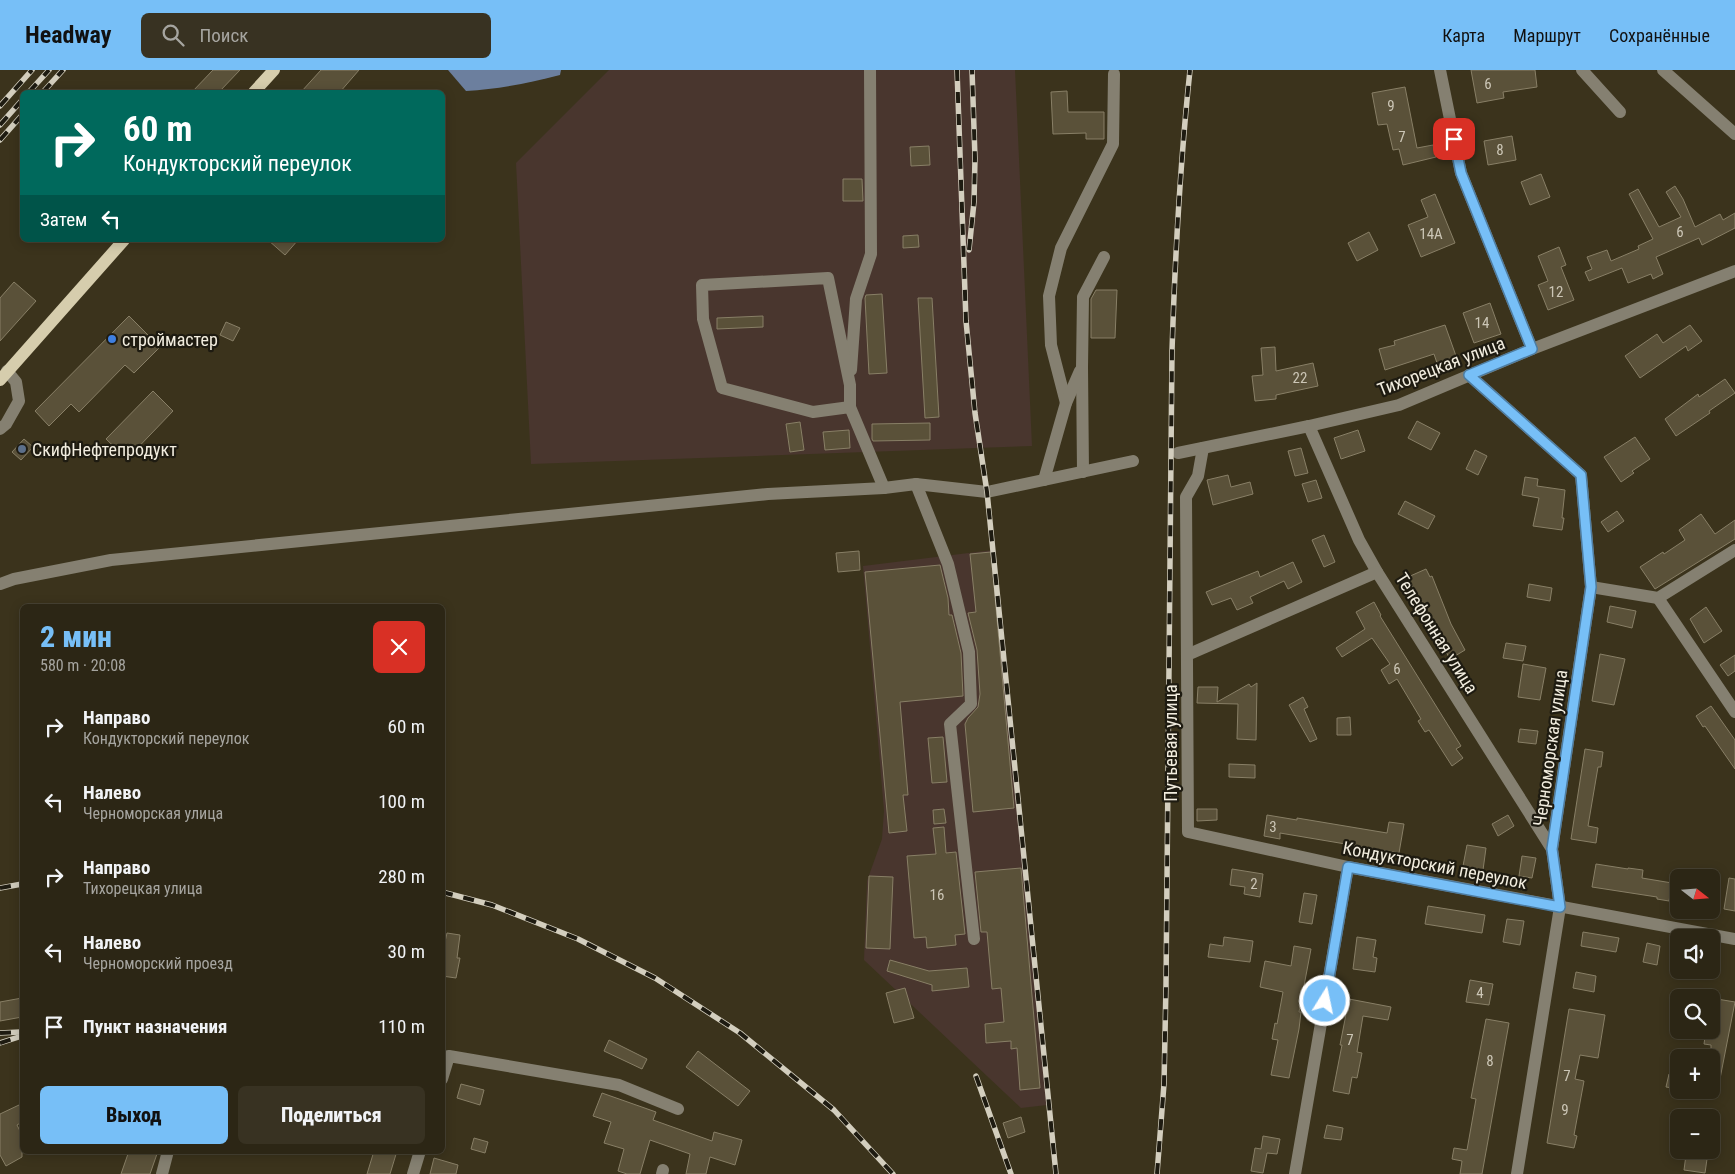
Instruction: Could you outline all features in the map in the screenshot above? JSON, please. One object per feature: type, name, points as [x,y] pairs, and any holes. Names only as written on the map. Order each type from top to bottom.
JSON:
[{"type":"main road","points":[[256,90],[274,70]]},
{"type":"main road","points":[[4,376],[122,242]]},
{"type":"street","points":[[870,70],[871,254],[856,299],[850,407],[884,488]]},
{"type":"street","points":[[1440,70],[1461,173],[1532,349]]},
{"type":"street","points":[[1582,70],[1620,112]]},
{"type":"street","points":[[1663,70],[1735,134]]},
{"type":"street","points":[[1066,403],[1051,345],[1049,296],[1062,248],[1113,144],[1114,74]]},
{"type":"street","points":[[1083,472],[1083,297],[1104,257]]},
{"type":"street","name":"Тихорецкая улица","points":[[1178,454],[1400,405],[1532,349],[1735,271]]},
{"type":"street","points":[[850,385],[828,278],[702,285],[703,319],[722,388],[813,412],[850,407]]},
{"type":"street","points":[[1044,480],[1066,403],[1082,367]]},
{"type":"street","name":"Черноморская улица","points":[[1469,375],[1581,475],[1591,587],[1552,849],[1560,907],[1516,1174]]},
{"type":"street","points":[[0,429],[6,424],[19,401],[16,382],[4,376]]},
{"type":"street","name":"Телефонная улица","points":[[1309,426],[1359,540],[1377,572],[1552,849]]},
{"type":"street","name":"Путьевая улица","points":[[1188,832],[1186,497],[1198,476],[1203,448]]},
{"type":"street","points":[[0,584],[121,559],[768,494],[884,488],[916,484],[987,492],[1133,461]]},
{"type":"street","points":[[916,484],[948,564],[969,652],[971,704],[950,724],[974,939]]},
{"type":"street","points":[[1591,587],[1658,598],[1735,550]]},
{"type":"street","points":[[1187,655],[1377,572]]},
{"type":"street","points":[[1658,598],[1735,712]]},
{"type":"street","name":"Кондукторский переулок","points":[[1188,832],[1348,867],[1735,939]]},
{"type":"street","points":[[1295,1174],[1348,867]]},
{"type":"street","points":[[445,1069],[449,1056],[618,1085],[678,1109]]},
{"type":"street","points":[[162,1174],[167,1154]]},
{"type":"street","points":[[413,1174],[419,1154]]},
{"type":"shaded area","points":[[609,70],[1015,70],[1032,446],[531,464],[516,163]]},
{"type":"shaded area","points":[[993,550],[1047,1105],[1021,1108],[864,960],[867,881],[882,839],[884,811],[863,566]]},
{"type":"water","points":[[448,70],[561,70],[560,75],[537,81],[466,91]]},
{"type":"building","points":[[213,70],[240,70],[221,90],[194,90]]},
{"type":"building","points":[[321,70],[359,70],[342,90],[303,90]]},
{"type":"building","points":[[1471,70],[1535,70],[1537,87],[1503,92],[1504,98],[1477,103]]},
{"type":"building","points":[[1405,87],[1417,148],[1433,145],[1436,157],[1403,165],[1399,149],[1393,150],[1387,124],[1378,125],[1372,93]]},
{"type":"building","points":[[1067,91],[1068,112],[1104,112],[1104,139],[1086,139],[1086,133],[1053,134],[1051,92]]},
{"type":"building","points":[[1512,136],[1516,160],[1488,165],[1484,141]]},
{"type":"building","points":[[929,146],[930,165],[911,166],[910,147]]},
{"type":"building","points":[[1541,174],[1550,197],[1530,205],[1521,182]]},
{"type":"building","points":[[843,179],[862,179],[863,201],[843,201]]},
{"type":"building","points":[[1675,186],[1695,227],[1720,214],[1723,220],[1735,213],[1735,228],[1702,245],[1699,238],[1656,257],[1663,274],[1653,279],[1651,274],[1628,283],[1622,268],[1589,281],[1585,272],[1592,269],[1587,257],[1607,250],[1611,261],[1639,249],[1638,246],[1653,239],[1629,194],[1638,189],[1659,227],[1681,217],[1666,192]]},
{"type":"building","points":[[1435,194],[1455,243],[1421,257],[1408,225],[1428,217],[1421,200]]},
{"type":"building","points":[[1369,232],[1378,250],[1357,261],[1348,243]]},
{"type":"building","points":[[918,235],[919,247],[903,248],[903,236]]},
{"type":"building","points":[[270,242],[296,242],[285,255]]},
{"type":"building","points":[[1559,247],[1566,265],[1561,267],[1574,300],[1548,310],[1538,285],[1548,281],[1538,256]]},
{"type":"building","points":[[14,282],[36,301],[0,341],[0,298]]},
{"type":"building","points":[[1096,290],[1117,290],[1115,338],[1091,338],[1091,299]]},
{"type":"building","points":[[882,294],[887,373],[869,374],[865,298],[866,295]]},
{"type":"building","points":[[918,298],[932,298],[939,417],[925,418]]},
{"type":"building","points":[[1490,303],[1501,334],[1474,343],[1463,313]]},
{"type":"building","points":[[129,316],[160,347],[134,373],[125,365],[79,412],[71,404],[49,426],[35,411]]},
{"type":"building","points":[[763,316],[763,327],[717,329],[717,318]]},
{"type":"building","points":[[226,322],[240,328],[233,341],[220,335]]},
{"type":"building","points":[[1445,325],[1456,356],[1437,363],[1434,354],[1385,370],[1379,349],[1395,345],[1394,341]]},
{"type":"building","points":[[1690,325],[1702,341],[1688,351],[1686,346],[1640,378],[1625,356],[1657,334],[1663,343]]},
{"type":"building","points":[[1275,347],[1276,371],[1313,363],[1318,386],[1276,395],[1276,399],[1255,401],[1252,376],[1263,375],[1261,348]]},
{"type":"building","points":[[1725,379],[1735,393],[1676,436],[1665,419],[1698,394],[1699,397]]},
{"type":"building","points":[[153,391],[173,411],[127,459],[106,439]]},
{"type":"building","points":[[1417,421],[1440,433],[1431,450],[1408,438]]},
{"type":"building","points":[[800,422],[804,450],[790,452],[786,424]]},
{"type":"building","points":[[930,423],[930,440],[873,441],[872,439],[872,424]]},
{"type":"building","points":[[849,430],[850,448],[825,450],[823,432]]},
{"type":"building","points":[[1358,430],[1365,451],[1341,459],[1334,438]]},
{"type":"building","points":[[1635,437],[1650,459],[1632,471],[1634,473],[1621,482],[1604,457]]},
{"type":"building","points":[[24,439],[33,447],[21,460],[12,452]]},
{"type":"building","points":[[1301,448],[1308,473],[1295,476],[1288,451]]},
{"type":"building","points":[[1475,450],[1487,456],[1478,475],[1466,469]]},
{"type":"building","points":[[1228,475],[1231,487],[1250,482],[1253,494],[1213,505],[1207,480]]},
{"type":"building","points":[[1525,477],[1538,479],[1537,486],[1565,490],[1562,530],[1533,526],[1539,498],[1522,495]]},
{"type":"building","points":[[1316,480],[1322,498],[1308,502],[1302,484]]},
{"type":"building","points":[[1405,501],[1435,516],[1428,529],[1398,514]]},
{"type":"building","points":[[1617,511],[1624,521],[1608,532],[1601,522]]},
{"type":"building","points":[[1701,514],[1715,534],[1735,520],[1735,539],[1655,589],[1640,567],[1685,540],[1679,530]]},
{"type":"building","points":[[1324,535],[1335,562],[1324,567],[1312,540]]},
{"type":"building","points":[[859,551],[860,570],[838,572],[836,553]]},
{"type":"building","points":[[991,552],[1014,808],[973,812],[965,724],[978,707],[980,694],[977,650],[968,613],[976,612],[970,554]]},
{"type":"building","points":[[1293,562],[1302,582],[1288,589],[1284,581],[1250,597],[1253,603],[1237,610],[1231,598],[1212,605],[1206,592],[1258,571],[1260,577]]},
{"type":"building","points":[[940,565],[948,598],[949,615],[952,615],[961,653],[963,696],[900,702],[908,795],[903,795],[907,831],[889,833],[865,572]]},
{"type":"building","points":[[1426,569],[1430,577],[1432,576],[1451,624],[1465,650],[1450,659],[1428,620],[1408,577]]},
{"type":"building","points":[[1529,584],[1552,588],[1550,601],[1527,597]]},
{"type":"building","points":[[1374,602],[1380,616],[1461,746],[1456,749],[1463,758],[1452,766],[1429,730],[1425,732],[1418,721],[1421,719],[1397,679],[1389,684],[1381,670],[1390,664],[1372,638],[1342,657],[1336,648],[1365,629],[1356,612]]},
{"type":"building","points":[[1610,606],[1636,611],[1632,628],[1607,622]]},
{"type":"building","points":[[1706,607],[1722,631],[1704,643],[1690,619]]},
{"type":"building","points":[[1506,643],[1526,646],[1523,661],[1503,658]]},
{"type":"building","points":[[1600,654],[1625,659],[1614,705],[1592,701]]},
{"type":"building","points":[[1735,655],[1735,671],[1728,676],[1720,665]]},
{"type":"building","points":[[1523,664],[1546,668],[1540,700],[1518,697]]},
{"type":"building","points":[[1257,683],[1256,740],[1237,739],[1238,704],[1197,703],[1198,687],[1218,687],[1217,702],[1249,684],[1251,687]]},
{"type":"building","points":[[1303,697],[1308,707],[1304,709],[1317,739],[1310,742],[1289,705]]},
{"type":"building","points":[[1711,706],[1735,740],[1735,769],[1696,716]]},
{"type":"building","points":[[1350,717],[1351,735],[1337,735],[1337,718]]},
{"type":"building","points":[[1520,729],[1538,731],[1536,744],[1518,742]]},
{"type":"building","points":[[943,737],[947,782],[932,783],[928,738]]},
{"type":"building","points":[[1585,749],[1603,752],[1601,767],[1598,767],[1588,826],[1598,828],[1596,843],[1571,839]]},
{"type":"building","points":[[1229,764],[1255,765],[1255,778],[1229,777]]},
{"type":"building","points":[[944,809],[946,823],[934,824],[933,810]]},
{"type":"building","points":[[1197,809],[1217,809],[1217,820],[1197,821]]},
{"type":"building","points":[[1267,815],[1387,833],[1389,822],[1404,824],[1399,853],[1280,833],[1280,839],[1264,836]]},
{"type":"building","points":[[1508,815],[1514,826],[1498,836],[1492,824]]},
{"type":"building","points":[[944,827],[946,853],[956,852],[965,934],[955,935],[956,945],[927,948],[926,937],[914,938],[907,856],[936,854],[933,828]]},
{"type":"building","points":[[1467,845],[1486,848],[1483,870],[1463,866]]},
{"type":"building","points":[[1522,856],[1536,858],[1532,878],[1519,876]]},
{"type":"building","points":[[1596,864],[1643,870],[1642,878],[1670,883],[1670,895],[1669,901],[1657,899],[1657,897],[1592,887]]},
{"type":"building","points":[[1021,868],[1040,1088],[1020,1090],[1017,1048],[1011,1049],[1011,1041],[986,1043],[985,1024],[1004,1022],[1001,988],[992,989],[987,932],[981,932],[975,872]]},
{"type":"building","points":[[1232,869],[1263,874],[1260,897],[1244,894],[1245,887],[1230,885]]},
{"type":"building","points":[[869,876],[893,877],[890,949],[866,948]]},
{"type":"building","points":[[1729,878],[1735,879],[1735,911],[1724,909]]},
{"type":"building","points":[[1304,893],[1317,895],[1312,924],[1299,922]]},
{"type":"building","points":[[1428,906],[1485,915],[1482,933],[1425,924]]},
{"type":"building","points":[[1507,919],[1524,921],[1520,945],[1503,942]]},
{"type":"building","points":[[1583,932],[1619,938],[1616,952],[1581,946]]},
{"type":"building","points":[[447,933],[460,935],[457,958],[460,958],[456,978],[445,976],[445,942]]},
{"type":"building","points":[[1224,937],[1253,941],[1250,962],[1208,957],[1210,944],[1223,946]]},
{"type":"building","points":[[1357,937],[1376,940],[1373,957],[1377,958],[1375,972],[1353,969]]},
{"type":"building","points":[[1647,943],[1660,946],[1657,965],[1643,962]]},
{"type":"building","points":[[1294,946],[1311,949],[1299,1012],[1301,1012],[1299,1029],[1289,1078],[1271,1075],[1278,1040],[1272,1039],[1283,992],[1260,987],[1265,961],[1291,966]]},
{"type":"building","points":[[890,960],[929,971],[967,968],[969,987],[932,991],[932,985],[887,971]]},
{"type":"building","points":[[1576,972],[1596,976],[1594,992],[1573,988]]},
{"type":"building","points":[[1470,980],[1493,984],[1489,1005],[1466,1002]]},
{"type":"building","points":[[905,988],[914,1018],[894,1023],[886,993]]},
{"type":"building","points":[[20,998],[20,1017],[0,1021],[0,1002]]},
{"type":"building","points":[[1349,999],[1391,1007],[1388,1020],[1363,1016],[1357,1052],[1362,1053],[1357,1078],[1352,1077],[1349,1094],[1333,1091]]},
{"type":"building","points":[[1720,1000],[1735,1002],[1720,1079],[1720,1049],[1711,1049],[1711,1045],[1704,1044],[1705,1039],[1720,1039]]},
{"type":"building","points":[[1569,1009],[1605,1015],[1598,1058],[1580,1055],[1575,1079],[1584,1081],[1574,1135],[1577,1136],[1574,1148],[1547,1143]]},
{"type":"building","points":[[1486,1019],[1509,1023],[1482,1174],[1460,1174],[1462,1161],[1452,1159],[1454,1148],[1467,1150],[1476,1099],[1471,1098]]},
{"type":"building","points":[[609,1040],[647,1059],[642,1069],[604,1051]]},
{"type":"building","points":[[698,1051],[750,1091],[738,1106],[686,1067]]},
{"type":"building","points":[[1669,1074],[1670,1074],[1670,1088],[1666,1087]]},
{"type":"building","points":[[461,1084],[484,1090],[480,1105],[457,1098]]},
{"type":"building","points":[[602,1093],[656,1112],[653,1120],[712,1141],[714,1132],[742,1140],[735,1165],[710,1157],[706,1174],[686,1174],[690,1154],[650,1140],[640,1174],[627,1174],[618,1171],[624,1149],[604,1143],[611,1122],[593,1116]]},
{"type":"building","points":[[19,1105],[20,1107],[20,1123],[17,1125],[20,1131],[20,1154],[22,1154],[22,1157],[6,1166],[0,1155],[0,1114]]},
{"type":"building","points":[[1021,1117],[1025,1132],[1008,1138],[1003,1123]]},
{"type":"building","points":[[1327,1125],[1343,1128],[1341,1140],[1324,1138]]},
{"type":"building","points":[[1263,1136],[1280,1139],[1277,1154],[1267,1153],[1263,1173],[1251,1171],[1255,1148],[1261,1149]]},
{"type":"building","points":[[474,1138],[488,1142],[485,1153],[471,1149]]},
{"type":"building","points":[[128,1154],[157,1154],[150,1174],[121,1174]]},
{"type":"building","points":[[373,1154],[396,1154],[390,1174],[367,1174]]},
{"type":"building","points":[[434,1158],[458,1165],[456,1174],[430,1174]]},
{"type":"building","points":[[1685,1159],[1707,1159],[1705,1173],[1684,1170]]},
{"type":"railway","points":[[0,106],[32,70]]},
{"type":"railway","points":[[31,90],[49,70]]},
{"type":"railway","points":[[45,90],[63,70]]},
{"type":"railway","points":[[957,70],[966,321],[975,413],[987,492],[1056,1174]]},
{"type":"railway","points":[[969,250],[974,202],[975,158],[972,70]]},
{"type":"railway","points":[[1157,1174],[1164,1084],[1166,985],[1172,351],[1178,210],[1190,70]]},
{"type":"railway","points":[[0,125],[20,102]]},
{"type":"railway","points":[[0,140],[20,117]]},
{"type":"railway","points":[[0,888],[20,884]]},
{"type":"railway","points":[[445,893],[492,905],[578,939],[655,978],[740,1033],[834,1110],[893,1174]]},
{"type":"railway","points":[[0,1033],[20,1032]]},
{"type":"railway","points":[[0,1043],[20,1037]]},
{"type":"railway","points":[[976,1076],[1011,1174]]},
{"type":"place","name":"строймастер","points":[[112,339]]},
{"type":"place","name":"СкифНефтепродукт","points":[[22,449]]},
{"type":"route","points":[[1325,1001],[1348,867],[1560,907],[1552,849],[1591,587],[1581,475],[1469,375],[1532,349],[1461,173],[1454,139]]}]
